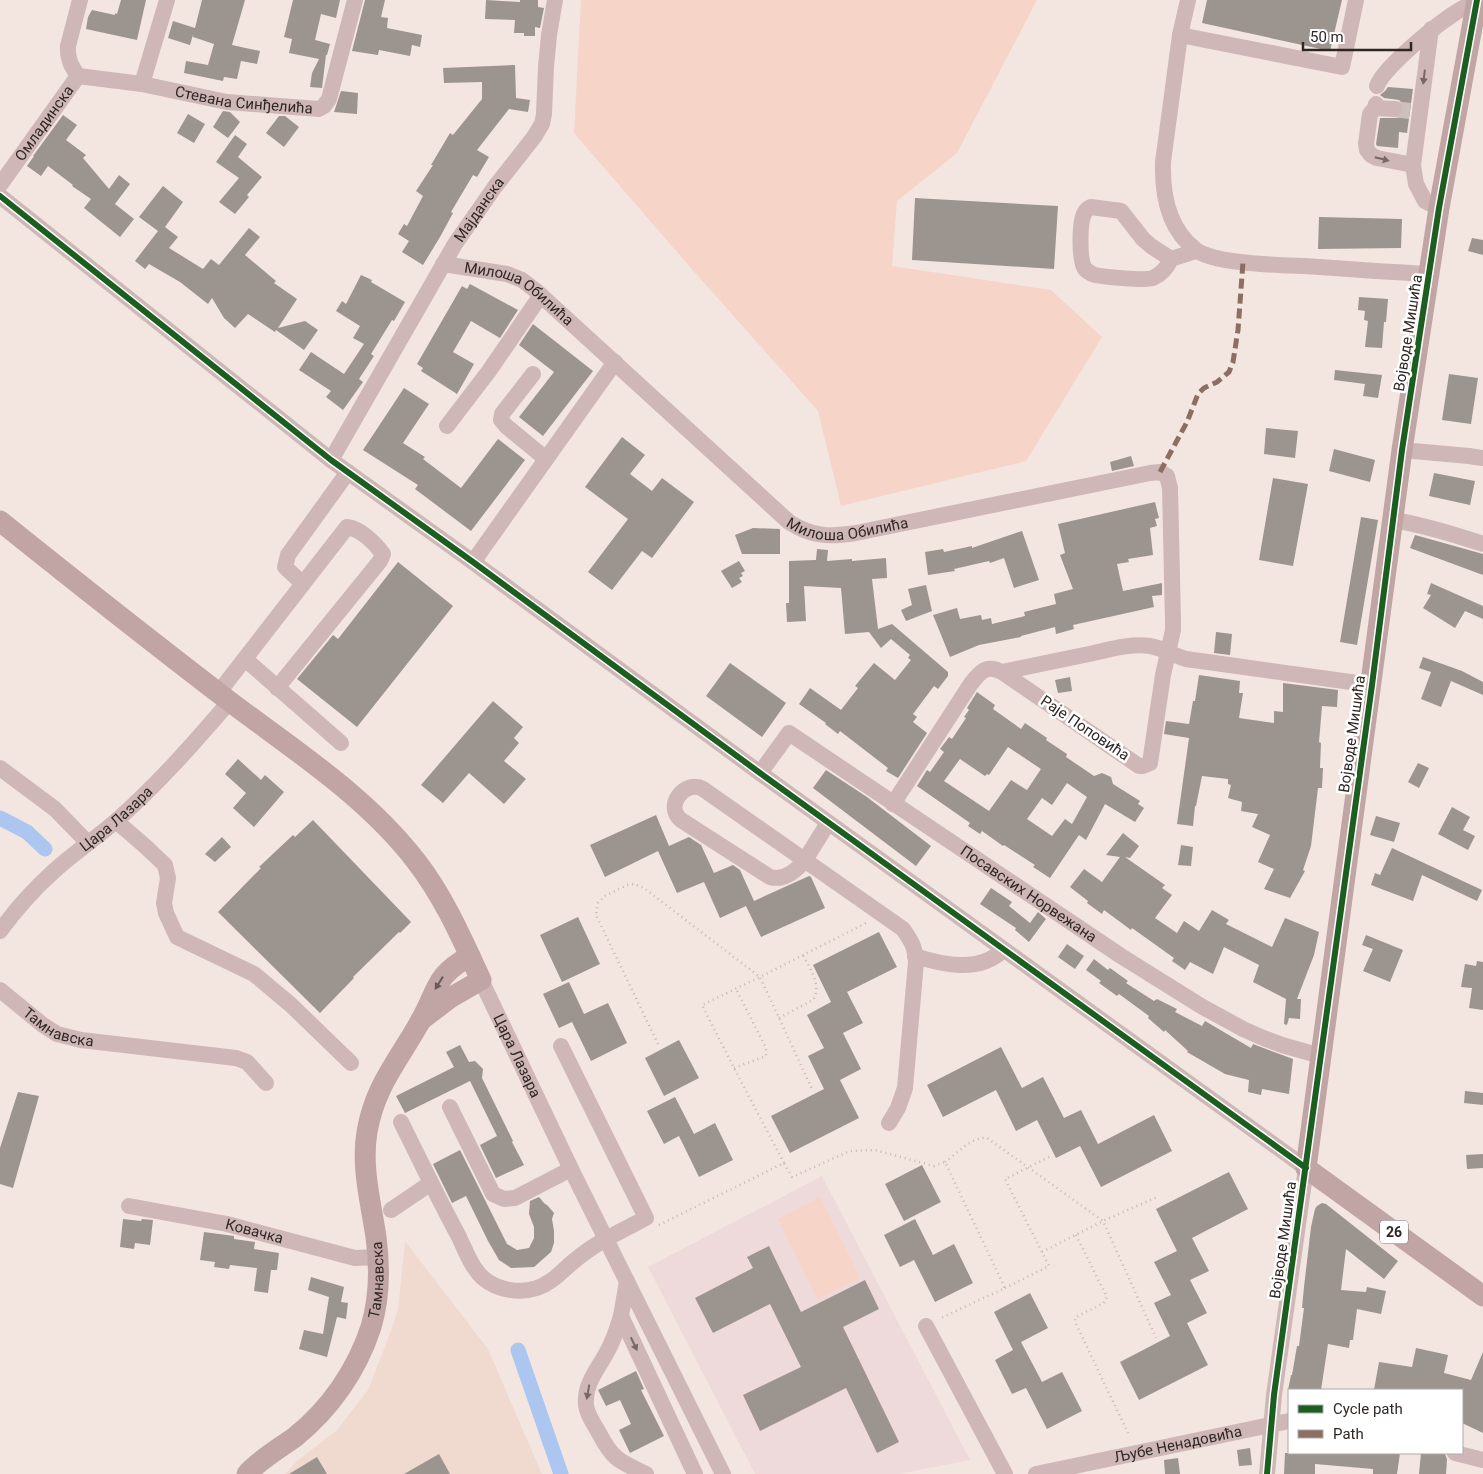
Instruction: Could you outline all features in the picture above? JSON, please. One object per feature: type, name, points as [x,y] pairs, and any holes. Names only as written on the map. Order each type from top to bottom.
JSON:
[{"type":"main road","name":"Војводе Мишића","points":[[1306,1168],[1402,450],[1439,208],[1479,2]]},
{"type":"main road","name":"Цара Лазара","points":[[0,520],[129,624],[334,780],[397,839],[416,862],[448,910],[481,980]]},
{"type":"main road","points":[[421,1020],[440,980],[452,968],[470,956]]},
{"type":"main road","points":[[421,1020],[450,998],[481,980]]},
{"type":"main road","name":"Тамнавска","points":[[247,1474],[297,1436],[329,1404],[347,1380],[371,1327],[379,1281],[378,1258],[365,1155],[367,1133],[372,1111],[380,1090],[421,1020]]},
{"type":"main road","name":"26","points":[[1306,1168],[1483,1296]]},
{"type":"street","name":"Омладинска","points":[[0,185],[78,76],[71,67],[68,46],[80,0]]},
{"type":"street","points":[[142,84],[167,0]]},
{"type":"street","name":"Стевана Синђелића","points":[[78,76],[142,84],[227,102],[319,109],[329,99],[355,0]]},
{"type":"street","name":"Мајданска","points":[[331,460],[443,264],[472,218],[534,138],[542,124],[548,43],[555,0]]},
{"type":"street","points":[[1188,0],[1180,35],[1163,162],[1165,199],[1172,220],[1186,242],[1196,251],[1206,256],[1243,262],[1429,274]]},
{"type":"street","points":[[1180,35],[1342,67],[1356,0]]},
{"type":"street","points":[[1378,86],[1383,74],[1431,29],[1458,11],[1479,2]]},
{"type":"street","points":[[1431,29],[1408,111],[1416,184],[1425,201],[1439,208]]},
{"type":"street","points":[[1408,111],[1376,106],[1370,114],[1366,144],[1367,150],[1377,158],[1413,165]]},
{"type":"street","points":[[0,196],[331,460],[828,823],[1306,1168]]},
{"type":"street","points":[[1091,207],[1121,211],[1143,239],[1171,259],[1168,267],[1162,273],[1148,280],[1091,273],[1085,269],[1083,264],[1081,226],[1084,213],[1091,207]]},
{"type":"street","points":[[1171,259],[1196,251]]},
{"type":"street","name":"Милоша Обилића","points":[[443,264],[507,274],[522,280],[615,362],[789,522],[801,529],[825,536],[856,533],[1160,472],[1167,476],[1170,488],[1173,621],[1168,652]]},
{"type":"street","points":[[447,426],[489,371],[541,295]]},
{"type":"street","points":[[473,562],[615,362]]},
{"type":"street","points":[[533,374],[502,414],[501,420],[546,459]]},
{"type":"street","points":[[1402,450],[1483,458]]},
{"type":"street","points":[[303,584],[285,567],[288,555],[348,472]]},
{"type":"street","points":[[1393,520],[1424,525],[1483,544]]},
{"type":"street","points":[[224,697],[244,659],[347,527],[358,530],[383,554],[380,560],[278,688]]},
{"type":"street","points":[[893,804],[979,672],[989,668],[1002,672],[1110,649],[1148,646],[1186,659],[1372,685]]},
{"type":"street","name":"Раје Поповића","points":[[1002,672],[1140,766],[1144,766],[1150,763],[1151,759],[1168,652]]},
{"type":"street","points":[[244,659],[340,743]]},
{"type":"street","name":"Цара Лазара","points":[[0,931],[25,900],[54,871],[116,821],[157,782],[195,742],[224,697]]},
{"type":"street","name":"Посавских Норвежана","points":[[760,773],[789,733],[1121,956],[1200,1006],[1261,1037],[1321,1056]]},
{"type":"street","points":[[0,768],[55,810],[88,843]]},
{"type":"street","points":[[828,823],[805,860],[801,866],[791,874],[779,878],[770,877],[681,820],[676,816],[674,806],[686,788],[699,786],[805,860],[882,915],[903,929],[912,943],[915,956],[905,1088],[898,1108],[889,1122]]},
{"type":"street","points":[[116,821],[165,865],[168,878],[164,903],[166,913],[177,937],[254,974],[291,1005],[351,1063]]},
{"type":"street","points":[[915,956],[943,963],[975,965],[992,959],[1004,950]]},
{"type":"street","name":"Цара Лазара","points":[[481,980],[571,1168],[723,1474]]},
{"type":"street","name":"Тамнавска","points":[[0,990],[43,1025],[58,1034],[81,1040],[236,1058],[247,1062],[266,1083]]},
{"type":"street","points":[[402,1122],[474,1267],[482,1277],[492,1284],[522,1291],[549,1283],[574,1261],[606,1239],[646,1218],[562,1046]]},
{"type":"street","points":[[450,1107],[493,1194],[504,1199],[515,1198],[571,1168]]},
{"type":"street","name":"Војводе Мишића","points":[[1267,1474],[1270,1424],[1306,1168]]},
{"type":"street","points":[[391,1210],[431,1183]]},
{"type":"street","name":"Ковачка","points":[[129,1206],[227,1224],[355,1258],[378,1258]]},
{"type":"street","points":[[627,1281],[616,1335],[589,1384],[586,1405],[588,1413],[608,1449],[623,1463],[646,1474]]},
{"type":"street","points":[[621,1316],[695,1474]]},
{"type":"street","points":[[926,1326],[1005,1474]]},
{"type":"street","name":"Љубе Ненадовића","points":[[1036,1474],[1288,1421]]},
{"type":"street","points":[[1459,1454],[1483,1460]]},
{"type":"path","points":[[658,1044],[596,915],[598,903],[605,896],[626,885],[640,886],[760,977],[812,1089]]},
{"type":"path","points":[[882,915],[702,1005],[792,1177],[850,1151],[875,1150],[934,1166],[945,1162],[974,1140],[982,1138],[991,1141],[1103,1221],[1156,1338]]},
{"type":"path","points":[[779,1018],[814,1000],[816,996],[817,984],[803,955]]},
{"type":"path","points":[[734,1068],[766,1056],[766,1048],[736,989]]},
{"type":"path","points":[[926,1326],[1049,1266],[1005,1179],[1051,1156]]},
{"type":"path","points":[[945,1162],[1005,1288]]},
{"type":"path","points":[[646,1218],[651,1229],[784,1163]]},
{"type":"path","points":[[1042,1252],[1103,1221],[1157,1197]]},
{"type":"path","points":[[1076,1235],[1107,1298],[1104,1303],[1078,1316],[1076,1322],[1128,1433]]},
{"type":"shaded area","points":[[581,0],[1037,0],[957,153],[897,201],[892,266],[1051,290],[1102,337],[1026,461],[841,506],[818,411],[574,133]]},
{"type":"shaded area","points":[[822,1176],[970,1460],[899,1474],[755,1474],[648,1267]]},
{"type":"shaded area","points":[[820,1197],[860,1278],[818,1299],[778,1219]]},
{"type":"shaded area","points":[[405,1241],[488,1349],[542,1474],[285,1474],[297,1461],[337,1430],[368,1390],[398,1309]]},
{"type":"building","points":[[121,0],[146,0],[137,40],[86,29],[88,17],[92,10],[115,15]]},
{"type":"building","points":[[202,0],[245,0],[232,45],[260,51],[257,64],[241,61],[237,79],[224,77],[223,81],[184,73],[186,61],[208,65],[214,44],[193,37],[193,35],[190,45],[168,38],[173,21],[195,28]]},
{"type":"building","points":[[293,0],[340,0],[336,18],[321,14],[315,40],[330,44],[326,55],[322,88],[310,87],[312,73],[319,59],[289,53],[292,39],[284,37]]},
{"type":"building","points":[[365,0],[385,0],[381,17],[388,18],[387,28],[422,35],[420,47],[412,45],[410,56],[379,50],[378,55],[352,51]]},
{"type":"building","points":[[486,0],[520,2],[520,0],[538,0],[538,7],[544,8],[540,28],[535,27],[535,36],[524,36],[524,33],[514,33],[515,20],[485,19]]},
{"type":"building","points":[[1207,0],[1342,0],[1330,51],[1202,23]]},
{"type":"building","points":[[515,65],[516,98],[530,100],[528,112],[509,109],[477,150],[489,157],[477,177],[473,175],[423,265],[402,252],[409,241],[398,234],[404,224],[407,226],[423,196],[416,191],[433,165],[431,165],[450,133],[453,135],[482,99],[482,82],[444,83],[443,68]]},
{"type":"building","points":[[1388,87],[1413,89],[1407,133],[1399,132],[1398,148],[1377,146],[1376,144],[1380,118],[1398,118],[1404,110],[1403,104],[1399,100],[1384,98],[1380,95]]},
{"type":"building","points":[[341,91],[358,93],[357,114],[334,112]]},
{"type":"building","points":[[223,111],[230,112],[240,122],[228,138],[213,127]]},
{"type":"building","points":[[188,114],[205,124],[194,143],[177,133]]},
{"type":"building","points":[[63,115],[77,125],[66,140],[86,155],[83,158],[109,189],[119,175],[130,184],[115,204],[134,219],[120,237],[84,208],[91,199],[73,185],[48,166],[41,176],[27,166]]},
{"type":"building","points":[[279,116],[285,116],[299,127],[284,147],[266,133]]},
{"type":"building","points":[[235,135],[247,144],[238,157],[262,177],[247,195],[249,197],[235,214],[219,202],[239,178],[216,162]]},
{"type":"building","points":[[163,186],[183,202],[165,227],[178,237],[169,248],[203,269],[211,259],[219,265],[249,228],[260,237],[245,255],[276,281],[274,283],[297,299],[278,328],[305,321],[318,330],[304,350],[276,330],[275,332],[248,314],[235,328],[224,318],[212,298],[208,304],[180,282],[149,264],[145,269],[135,261],[158,231],[139,217]]},
{"type":"building","points":[[915,198],[1058,206],[1054,269],[912,260]]},
{"type":"building","points":[[1319,217],[1402,219],[1401,248],[1318,249]]},
{"type":"building","points":[[1472,238],[1483,240],[1483,255],[1468,251]]},
{"type":"building","points":[[361,275],[405,302],[371,354],[374,356],[359,379],[363,382],[343,410],[326,397],[331,391],[299,370],[311,352],[344,374],[364,344],[353,338],[360,326],[336,311],[342,301],[346,304]]},
{"type":"building","points":[[470,284],[518,310],[500,338],[471,321],[453,352],[474,364],[457,394],[421,371],[423,368],[417,364],[462,286],[467,289]]},
{"type":"building","points":[[1359,297],[1388,299],[1382,348],[1365,347],[1368,321],[1364,320],[1365,311],[1358,310]]},
{"type":"building","points":[[533,324],[593,371],[543,436],[519,417],[554,372],[519,345]]},
{"type":"building","points":[[1335,370],[1382,375],[1378,398],[1363,396],[1365,384],[1334,380]]},
{"type":"building","points":[[1449,374],[1478,378],[1471,424],[1442,420]]},
{"type":"building","points":[[404,388],[429,404],[403,443],[425,457],[423,459],[461,488],[498,439],[525,460],[471,531],[415,489],[418,485],[363,450]]},
{"type":"building","points":[[1266,428],[1298,431],[1295,458],[1264,454]]},
{"type":"building","points":[[622,437],[645,455],[630,474],[652,491],[662,478],[694,502],[652,558],[642,551],[612,590],[588,572],[628,519],[585,487]]},
{"type":"building","points":[[1334,449],[1375,460],[1370,482],[1329,471]]},
{"type":"building","points":[[1131,456],[1134,466],[1112,471],[1110,462]]},
{"type":"building","points":[[1434,473],[1475,481],[1470,505],[1429,496]]},
{"type":"building","points":[[1273,478],[1308,484],[1293,566],[1259,560]]},
{"type":"building","points":[[1155,502],[1159,518],[1155,519],[1157,526],[1150,528],[1153,555],[1128,559],[1129,562],[1117,564],[1123,591],[1162,583],[1162,595],[1152,596],[1154,607],[1073,625],[1074,629],[1056,634],[1055,627],[1021,637],[979,645],[950,657],[933,615],[957,608],[960,619],[981,615],[982,620],[991,618],[992,624],[1025,616],[1024,612],[1056,604],[1054,594],[1073,589],[1060,555],[1065,553],[1058,524]]},
{"type":"building","points":[[1361,517],[1378,520],[1357,645],[1340,642]]},
{"type":"building","points":[[753,528],[780,529],[780,554],[742,554],[735,535]]},
{"type":"building","points":[[1022,531],[1039,580],[1014,588],[1004,558],[990,563],[989,561],[954,569],[955,571],[928,575],[925,552],[943,549],[944,552],[972,546],[972,548]]},
{"type":"building","points":[[1415,535],[1483,554],[1483,575],[1410,548]]},
{"type":"building","points":[[817,549],[828,550],[827,561],[886,558],[887,578],[872,579],[878,629],[892,624],[948,672],[948,676],[938,689],[934,686],[913,714],[917,717],[913,722],[927,733],[898,778],[886,771],[888,768],[840,731],[838,734],[799,704],[810,688],[841,710],[858,688],[855,686],[874,663],[895,680],[911,660],[908,658],[910,655],[891,639],[881,648],[869,632],[845,634],[841,588],[804,586],[806,621],[787,622],[786,603],[789,603],[789,561],[816,560]]},
{"type":"building","points":[[739,561],[745,571],[741,573],[743,576],[739,578],[742,582],[732,588],[721,571]]},
{"type":"building","points":[[398,562],[453,606],[357,727],[297,679],[333,635],[338,639]]},
{"type":"building","points":[[1431,583],[1483,606],[1483,619],[1465,611],[1455,628],[1423,608],[1431,595],[1427,594]]},
{"type":"building","points":[[926,585],[932,611],[906,621],[901,610],[912,605],[908,589]]},
{"type":"building","points":[[1216,632],[1232,634],[1230,655],[1214,653]]},
{"type":"building","points":[[1423,657],[1462,671],[1483,682],[1483,695],[1451,681],[1441,707],[1421,699],[1431,672],[1419,668]]},
{"type":"building","points":[[730,663],[786,703],[762,737],[706,696]]},
{"type":"building","points":[[1199,675],[1240,681],[1239,693],[1243,693],[1239,718],[1274,723],[1274,711],[1283,712],[1283,683],[1338,690],[1337,707],[1322,706],[1319,742],[1321,743],[1320,768],[1323,768],[1322,788],[1318,788],[1311,846],[1303,870],[1305,871],[1290,898],[1264,889],[1274,869],[1258,862],[1270,835],[1252,827],[1258,814],[1241,811],[1242,802],[1228,798],[1231,785],[1228,784],[1228,779],[1202,776],[1195,806],[1193,826],[1177,824],[1189,738],[1164,734],[1166,721],[1189,724]]},
{"type":"building","points":[[1070,677],[1072,691],[1058,693],[1055,680]]},
{"type":"building","points":[[977,692],[995,705],[993,709],[1021,729],[1025,723],[1067,754],[1066,757],[1094,776],[1102,773],[1111,777],[1113,784],[1140,801],[1138,804],[1144,808],[1135,822],[1105,804],[1086,840],[1079,835],[1050,878],[1033,867],[1035,865],[982,831],[980,834],[968,826],[970,823],[917,786],[927,770],[930,772],[944,752],[940,749],[949,737],[952,739],[966,718],[964,717],[969,710],[967,708]],"holes":[[[1008,747],[1041,769],[1027,790],[1011,780],[989,811],[944,781],[960,759],[985,776],[989,775]],[[1067,783],[1087,797],[1072,824],[1065,819],[1052,836],[1027,819],[1042,798],[1052,805]]]},
{"type":"building","points":[[493,701],[523,727],[514,738],[519,743],[504,761],[526,779],[504,804],[469,773],[443,803],[421,785]]},
{"type":"building","points":[[238,759],[261,780],[265,775],[284,792],[254,827],[233,808],[246,793],[225,774]]},
{"type":"building","points":[[1418,763],[1429,768],[1419,788],[1408,782]]},
{"type":"building","points":[[826,770],[867,797],[931,846],[916,866],[813,788]]},
{"type":"building","points":[[1452,807],[1470,817],[1463,830],[1475,836],[1468,850],[1438,834]]},
{"type":"building","points":[[656,815],[669,846],[689,837],[701,845],[714,873],[733,865],[740,870],[754,901],[809,876],[825,908],[761,937],[746,906],[720,918],[704,882],[677,893],[658,851],[605,877],[590,845]]},
{"type":"building","points":[[1376,816],[1400,823],[1394,842],[1370,835]]},
{"type":"building","points":[[313,820],[411,922],[353,977],[320,1013],[218,912],[261,868],[259,867],[293,835],[295,837]]},
{"type":"building","points":[[1123,833],[1139,846],[1130,858],[1125,857],[1165,885],[1162,888],[1172,895],[1155,918],[1177,933],[1184,921],[1199,931],[1212,910],[1229,920],[1226,924],[1272,947],[1285,918],[1319,932],[1314,955],[1297,999],[1301,999],[1300,1019],[1289,1018],[1287,1025],[1284,1024],[1286,999],[1253,982],[1259,965],[1224,947],[1213,974],[1190,962],[1185,970],[1172,961],[1174,958],[1104,910],[1102,914],[1070,887],[1084,869],[1102,882],[1120,857],[1106,855]]},
{"type":"building","points":[[222,837],[231,847],[215,862],[205,854]]},
{"type":"building","points":[[1181,845],[1193,847],[1191,866],[1178,865]]},
{"type":"building","points":[[1392,848],[1482,890],[1477,901],[1422,875],[1413,901],[1371,885],[1375,873],[1380,875]]},
{"type":"building","points":[[991,888],[1012,902],[1009,906],[1030,923],[1038,912],[1046,919],[1029,942],[1015,930],[1016,928],[980,904]]},
{"type":"building","points":[[578,917],[600,964],[562,982],[540,935]]},
{"type":"building","points":[[879,932],[897,967],[847,992],[863,1023],[843,1033],[861,1069],[840,1080],[859,1118],[790,1153],[771,1116],[824,1089],[808,1056],[824,1048],[807,1015],[831,1002],[813,965]]},
{"type":"building","points":[[1366,935],[1403,950],[1390,982],[1363,971],[1373,949],[1362,945]]},
{"type":"building","points":[[1067,944],[1084,956],[1075,969],[1058,957]]},
{"type":"building","points":[[1094,959],[1108,970],[1110,968],[1128,981],[1126,983],[1154,1001],[1157,999],[1177,1009],[1175,1012],[1202,1026],[1205,1021],[1251,1048],[1253,1044],[1293,1059],[1289,1094],[1262,1089],[1261,1095],[1248,1092],[1249,1080],[1225,1074],[1187,1052],[1165,1030],[1164,1032],[1148,1018],[1149,1016],[1119,994],[1117,996],[1099,983],[1101,981],[1086,970]]},
{"type":"building","points":[[1477,961],[1483,962],[1483,1010],[1469,1008],[1472,988],[1461,987],[1465,964],[1476,966]]},
{"type":"building","points":[[569,982],[584,1014],[608,1003],[627,1043],[591,1061],[572,1022],[559,1028],[543,994]]},
{"type":"building","points":[[679,1040],[699,1078],[664,1096],[645,1058]]},
{"type":"building","points":[[460,1045],[469,1062],[475,1061],[483,1069],[482,1078],[524,1165],[496,1178],[480,1145],[497,1136],[470,1081],[405,1113],[396,1096],[454,1067],[446,1052]]},
{"type":"building","points":[[1001,1047],[1022,1088],[1043,1077],[1064,1118],[1081,1110],[1098,1144],[1154,1115],[1172,1151],[1101,1187],[1080,1146],[1056,1158],[1037,1120],[1016,1131],[996,1090],[943,1117],[927,1085]]},
{"type":"building","points":[[1465,1091],[1483,1093],[1483,1105],[1464,1103]]},
{"type":"building","points":[[18,1092],[39,1096],[13,1188],[0,1184],[0,1148]]},
{"type":"building","points":[[675,1097],[694,1134],[715,1123],[733,1160],[699,1177],[679,1136],[664,1144],[647,1111]]},
{"type":"building","points":[[460,1150],[507,1244],[517,1250],[529,1248],[534,1238],[534,1227],[529,1214],[530,1201],[539,1197],[554,1213],[552,1219],[554,1243],[551,1252],[534,1267],[511,1268],[499,1260],[466,1196],[452,1203],[433,1164]]},
{"type":"building","points":[[1483,1154],[1483,1168],[1467,1169],[1466,1155]]},
{"type":"building","points":[[922,1165],[941,1202],[904,1221],[885,1184]]},
{"type":"building","points":[[1229,1172],[1248,1209],[1192,1238],[1209,1271],[1190,1280],[1207,1313],[1187,1323],[1208,1365],[1139,1400],[1120,1362],[1170,1336],[1154,1303],[1171,1295],[1154,1262],[1177,1251],[1156,1209]]},
{"type":"building","points":[[1322,1203],[1326,1204],[1398,1261],[1384,1279],[1346,1249],[1341,1290],[1366,1292],[1367,1287],[1386,1291],[1381,1314],[1357,1309],[1353,1340],[1350,1340],[1349,1348],[1328,1344],[1321,1389],[1288,1389],[1297,1346],[1299,1346],[1311,1227],[1317,1206]]},
{"type":"building","points":[[123,1219],[153,1220],[150,1245],[135,1243],[134,1249],[120,1247]]},
{"type":"building","points":[[915,1219],[933,1255],[954,1244],[973,1283],[935,1302],[914,1260],[900,1267],[884,1235]]},
{"type":"building","points":[[204,1232],[234,1236],[234,1239],[255,1242],[254,1249],[279,1253],[277,1270],[271,1270],[268,1293],[254,1291],[257,1268],[230,1265],[229,1269],[214,1267],[215,1262],[200,1260]]},
{"type":"building","points":[[769,1246],[801,1312],[865,1280],[879,1309],[843,1327],[899,1442],[877,1453],[846,1388],[760,1431],[743,1395],[801,1367],[770,1304],[713,1333],[695,1298],[753,1268],[747,1257]]},
{"type":"building","points":[[311,1277],[344,1287],[341,1302],[348,1303],[346,1319],[337,1317],[327,1357],[299,1349],[304,1330],[323,1334],[329,1297],[308,1290]]},
{"type":"building","points":[[1030,1293],[1048,1328],[1021,1342],[1042,1382],[1062,1372],[1082,1411],[1047,1429],[1026,1388],[1012,1394],[995,1360],[1013,1350],[994,1312]]},
{"type":"building","points":[[1416,1348],[1448,1355],[1444,1373],[1471,1380],[1483,1352],[1483,1433],[1463,1423],[1463,1389],[1374,1389],[1379,1362],[1412,1367]]},
{"type":"building","points":[[636,1371],[644,1389],[641,1390],[664,1436],[630,1453],[619,1430],[631,1424],[620,1400],[606,1406],[598,1390]]},
{"type":"building","points":[[1250,1448],[1252,1465],[1239,1466],[1237,1450]]},
{"type":"building","points":[[1285,1453],[1400,1454],[1397,1474],[1373,1474],[1373,1469],[1315,1464],[1315,1474],[1284,1474]]},
{"type":"building","points":[[439,1454],[450,1474],[404,1474]]},
{"type":"building","points":[[1421,1454],[1445,1454],[1447,1459],[1446,1474],[1419,1474]]},
{"type":"building","points":[[317,1457],[327,1474],[289,1474]]},
{"type":"building","points":[[1178,1458],[1180,1474],[1165,1474],[1164,1460]]},
{"type":"waterway","points":[[0,818],[27,832],[45,849]]},
{"type":"waterway","points":[[518,1350],[561,1474]]},
{"type":"tunnel","points":[[1394,109],[1410,111]]},
{"type":"marked path","points":[[1160,472],[1187,422],[1198,394],[1229,372],[1233,362],[1238,330],[1243,262]]},
{"type":"cycle path","points":[[1267,1474],[1274,1395],[1372,685],[1402,450],[1439,208],[1477,0]]},
{"type":"cycle path","points":[[0,196],[331,460],[1306,1168]]}]
